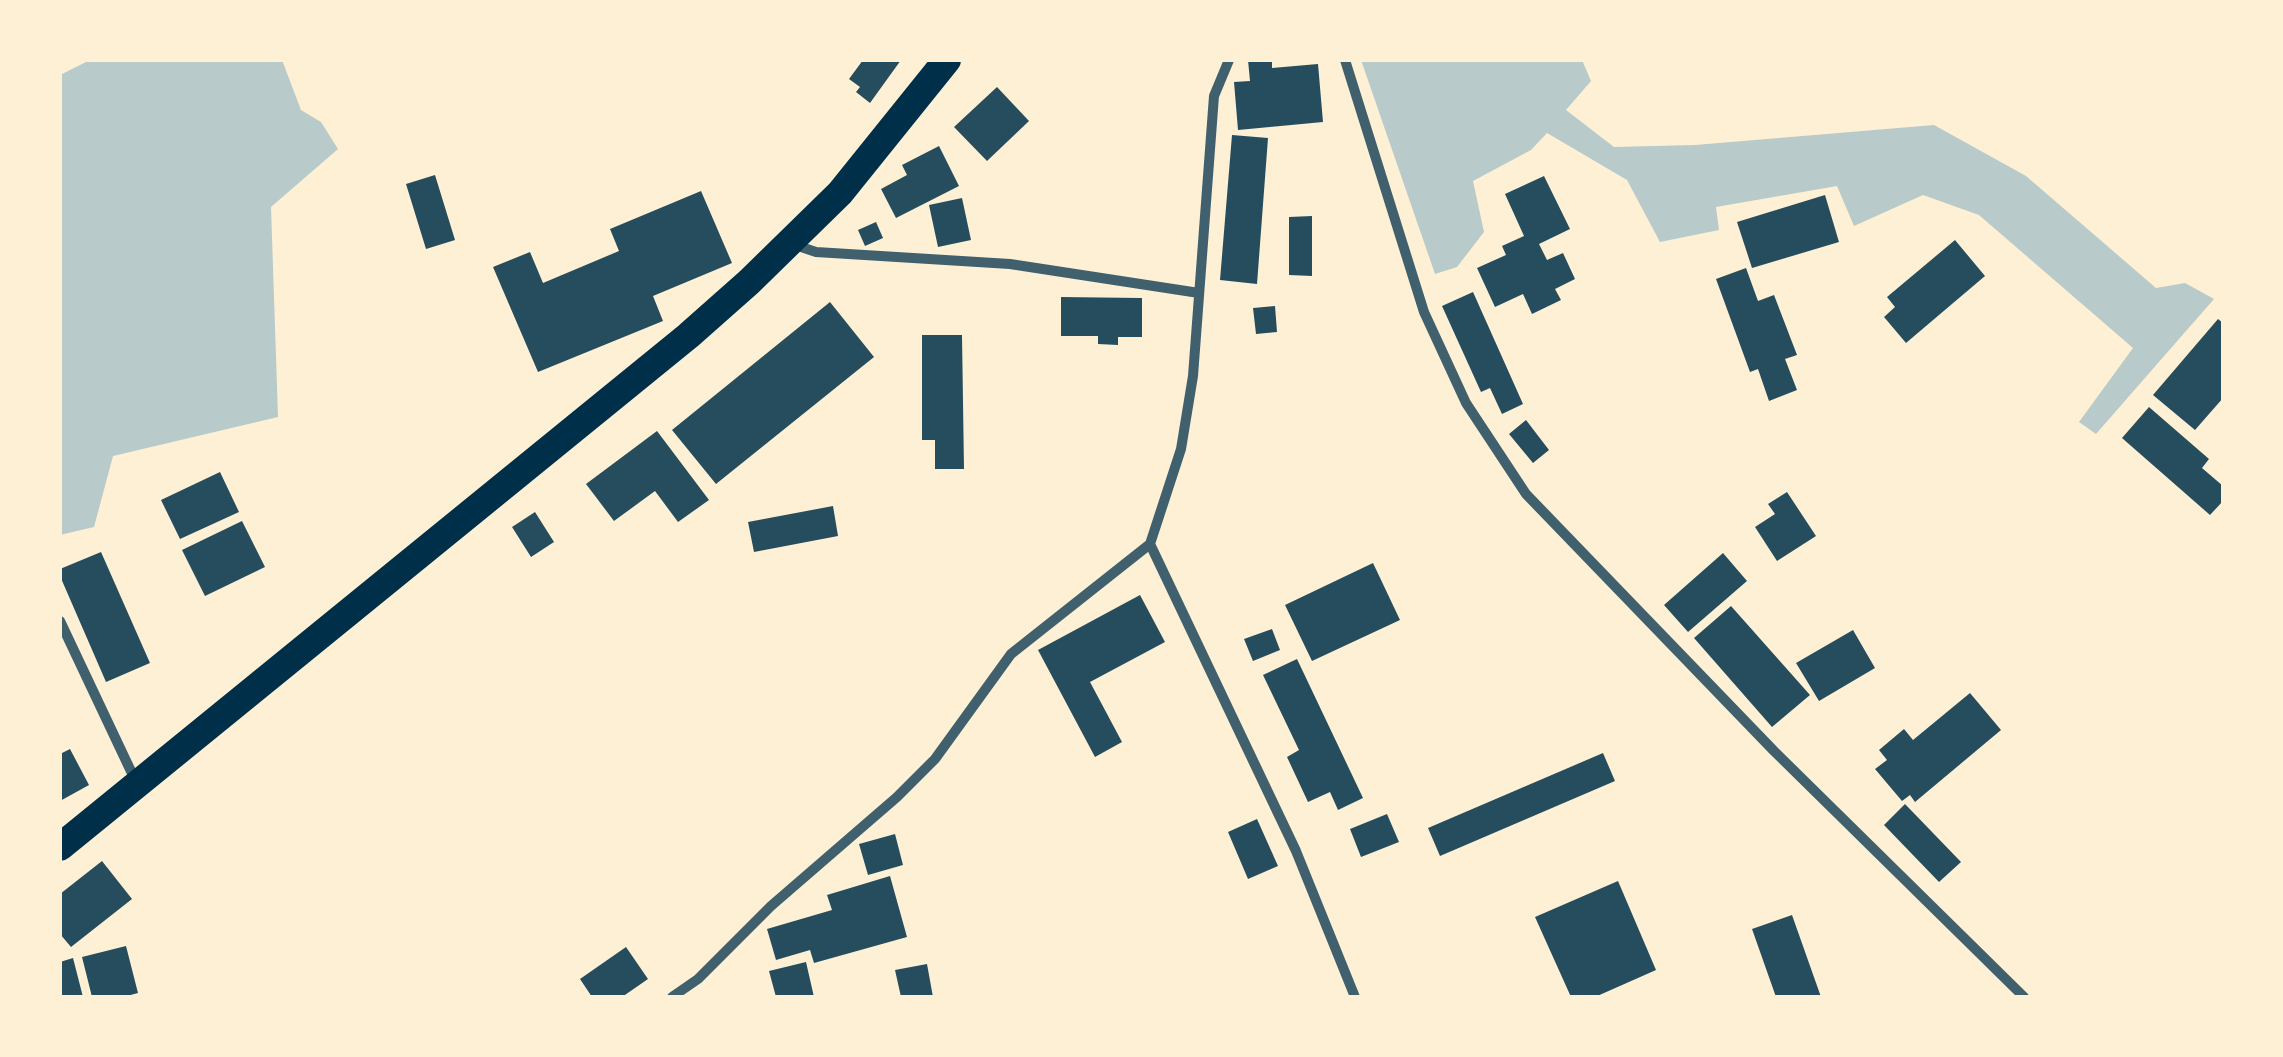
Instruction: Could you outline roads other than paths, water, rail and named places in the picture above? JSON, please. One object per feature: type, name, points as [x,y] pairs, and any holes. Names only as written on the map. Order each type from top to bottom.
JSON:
[{"type":"highway","points":[[60,847],[688,336],[791,244],[840,193],[946,60]]},
{"type":"street","points":[[672,997],[698,979],[799,881],[922,772],[1012,654],[1150,544],[1181,449],[1193,376],[1214,96],[1229,60]]},
{"type":"street","points":[[1346,60],[1424,312],[1466,402],[1526,494],[1774,751],[2024,997]]},
{"type":"street","points":[[791,244],[816,252],[1010,264],[1199,292]]},
{"type":"street","points":[[1150,544],[1296,852],[1356,997]]},
{"type":"street","points":[[60,621],[137,784]]}]
